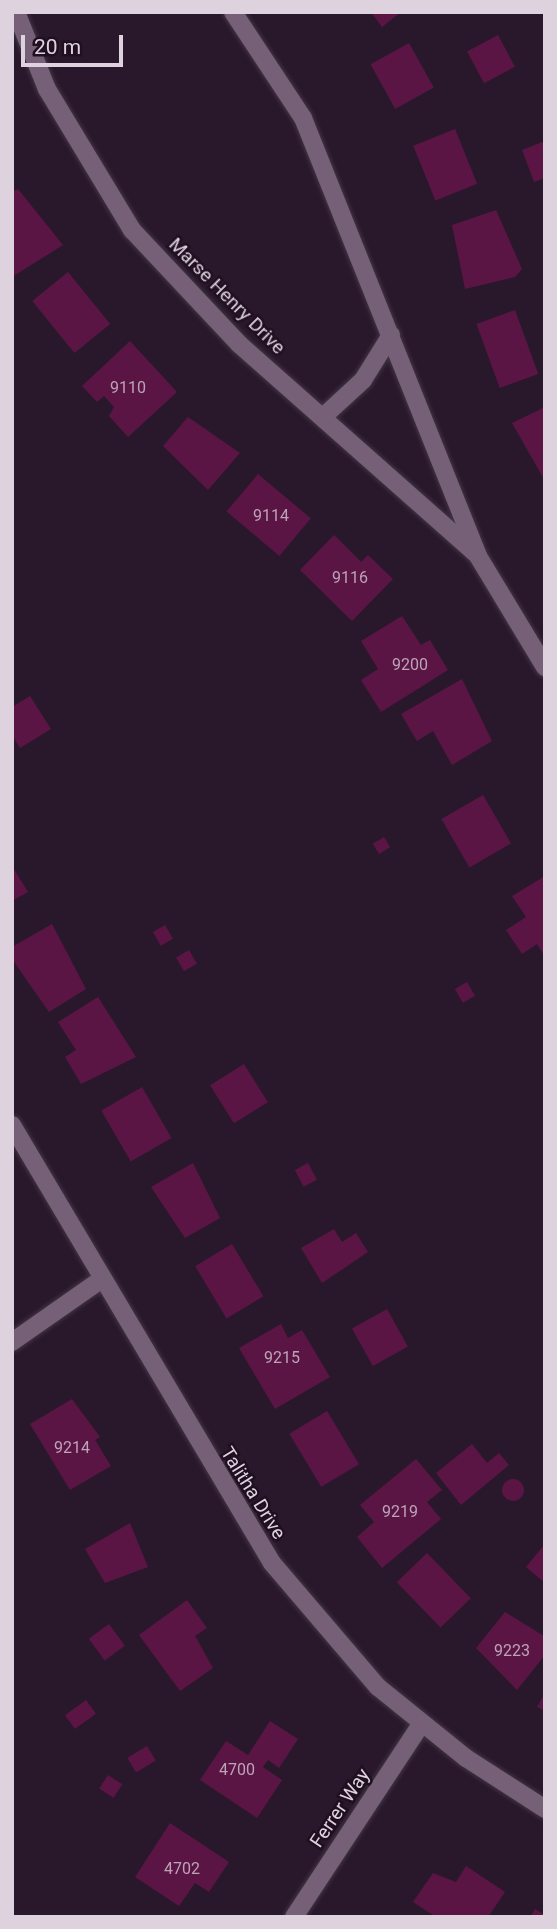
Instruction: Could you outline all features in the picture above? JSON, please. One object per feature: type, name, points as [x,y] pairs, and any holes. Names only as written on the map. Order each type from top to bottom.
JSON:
[{"type":"street","name":"Marse Henry Drive","points":[[16,12],[47,89],[132,230],[239,344],[324,416],[478,556]]},
{"type":"street","name":"Marse Henry Drive","points":[[233,12],[303,118],[478,556],[545,667]]},
{"type":"street","points":[[324,416],[371,370],[391,335]]},
{"type":"street","name":"Talitha Drive","points":[[12,1125],[272,1563],[328,1634],[422,1723],[545,1809]]},
{"type":"street","points":[[12,1342],[102,1279]]},
{"type":"street","name":"Ferrer Way","points":[[294,1917],[422,1723]]},
{"type":"building","points":[[371,12],[401,12],[382,27]]},
{"type":"building","points":[[498,35],[515,67],[484,83],[467,51]]},
{"type":"building","points":[[409,43],[434,88],[395,109],[371,64]]},
{"type":"building","points":[[455,129],[477,184],[435,201],[413,146]]},
{"type":"building","points":[[545,141],[545,178],[534,182],[522,150]]},
{"type":"building","points":[[18,189],[63,245],[12,277],[12,192]]},
{"type":"building","points":[[496,210],[522,269],[515,277],[465,289],[452,225]]},
{"type":"building","points":[[68,272],[110,324],[74,353],[32,301]]},
{"type":"building","points":[[515,310],[538,374],[500,388],[476,324]]},
{"type":"building","points":[[130,341],[177,392],[128,437],[109,416],[114,407],[104,396],[97,402],[82,386]]},
{"type":"building","points":[[545,407],[545,481],[512,423]]},
{"type":"building","points":[[188,417],[240,453],[208,490],[163,446]]},
{"type":"building","points":[[258,474],[311,518],[279,556],[227,512]]},
{"type":"building","points":[[334,535],[361,562],[368,555],[393,579],[352,621],[300,570]]},
{"type":"building","points":[[402,616],[421,645],[430,640],[448,670],[381,712],[361,680],[378,669],[361,641]]},
{"type":"building","points":[[462,679],[492,741],[452,765],[433,731],[417,741],[401,714]]},
{"type":"building","points":[[30,696],[51,729],[20,748],[12,735],[12,707]]},
{"type":"building","points":[[483,795],[511,843],[469,867],[441,819]]},
{"type":"building","points":[[384,837],[390,847],[379,854],[373,844]]},
{"type":"building","points":[[12,866],[28,892],[12,901]]},
{"type":"building","points":[[545,876],[545,957],[537,944],[522,954],[506,930],[526,917],[512,896]]},
{"type":"building","points":[[52,924],[86,989],[49,1012],[12,959],[12,947]]},
{"type":"building","points":[[165,925],[173,939],[161,946],[153,932]]},
{"type":"building","points":[[189,950],[197,964],[184,971],[176,958]]},
{"type":"building","points":[[467,982],[475,996],[463,1003],[455,989]]},
{"type":"building","points":[[98,997],[136,1057],[81,1084],[65,1057],[76,1050],[58,1022]]},
{"type":"building","points":[[244,1064],[268,1102],[234,1123],[210,1085]]},
{"type":"building","points":[[142,1087],[172,1138],[131,1162],[101,1110]]},
{"type":"building","points":[[193,1163],[220,1218],[185,1238],[151,1187]]},
{"type":"building","points":[[308,1163],[317,1180],[304,1187],[295,1170]]},
{"type":"building","points":[[334,1229],[342,1242],[356,1233],[368,1252],[322,1283],[301,1248]]},
{"type":"building","points":[[232,1244],[263,1296],[227,1318],[195,1266]]},
{"type":"building","points":[[387,1309],[408,1347],[373,1366],[352,1328]]},
{"type":"building","points":[[281,1324],[288,1338],[302,1330],[330,1377],[275,1409],[239,1348]]},
{"type":"building","points":[[72,1399],[100,1437],[95,1440],[111,1466],[70,1490],[30,1424]]},
{"type":"building","points":[[327,1411],[359,1464],[321,1487],[289,1434]]},
{"type":"building","points":[[472,1444],[487,1463],[499,1453],[509,1465],[461,1505],[436,1473]]},
{"type":"building","points":[[416,1459],[442,1490],[427,1502],[441,1519],[382,1568],[357,1537],[374,1522],[360,1505]]},
{"type":"building","points":[[513,1479],[521,1482],[524,1490],[521,1498],[513,1501],[505,1498],[502,1490],[505,1482]]},
{"type":"building","points":[[130,1523],[148,1567],[105,1583],[85,1549]]},
{"type":"building","points":[[545,1544],[545,1583],[526,1567]]},
{"type":"building","points":[[427,1553],[471,1598],[441,1627],[397,1582]]},
{"type":"building","points":[[187,1600],[207,1628],[195,1636],[213,1668],[180,1691],[139,1635]]},
{"type":"building","points":[[505,1612],[544,1636],[545,1655],[517,1690],[476,1648]]},
{"type":"building","points":[[109,1624],[125,1646],[105,1661],[89,1639]]},
{"type":"building","points":[[545,1693],[545,1711],[537,1707]]},
{"type":"building","points":[[86,1700],[96,1714],[75,1729],[65,1715]]},
{"type":"building","points":[[270,1721],[298,1739],[279,1768],[268,1760],[263,1767],[282,1780],[257,1818],[200,1780],[226,1741],[248,1755]]},
{"type":"building","points":[[147,1746],[156,1761],[136,1772],[127,1758]]},
{"type":"building","points":[[108,1775],[122,1784],[114,1798],[99,1788]]},
{"type":"building","points":[[170,1823],[229,1862],[209,1892],[195,1883],[179,1906],[135,1877]]},
{"type":"building","points":[[466,1866],[505,1892],[488,1917],[436,1917],[413,1902],[433,1873],[456,1882]]},
{"type":"building","points":[[535,1909],[545,1915],[545,1917],[530,1917]]}]
